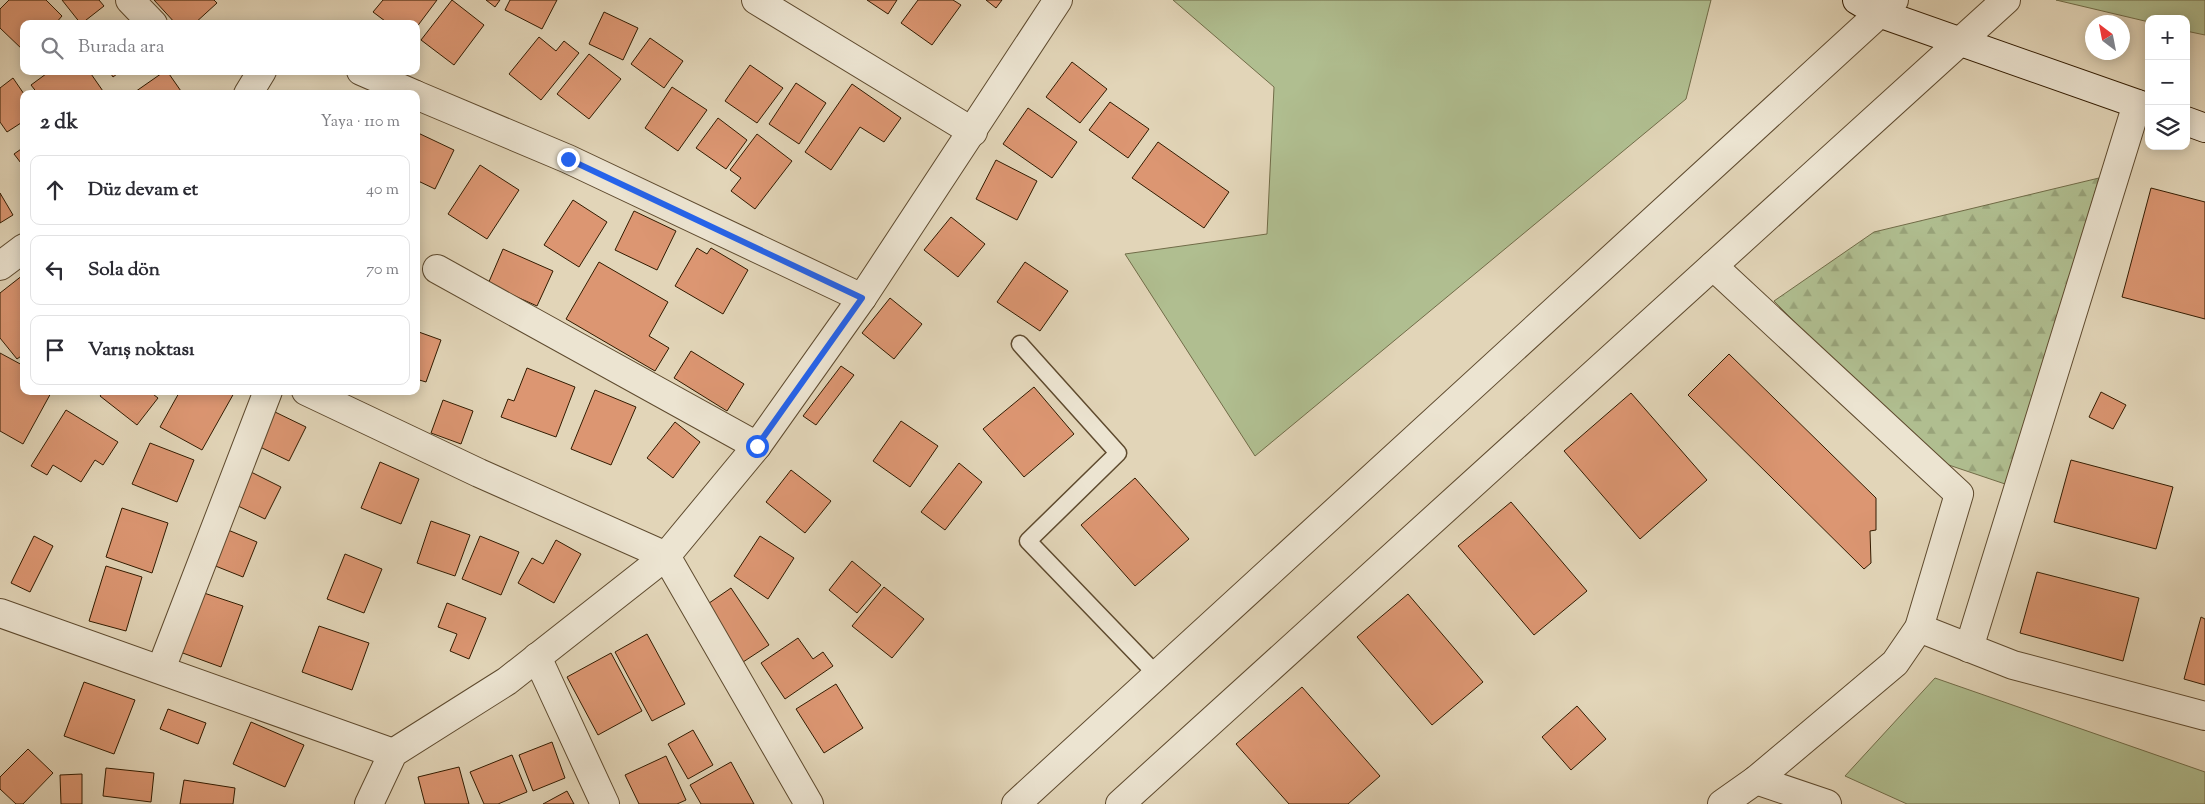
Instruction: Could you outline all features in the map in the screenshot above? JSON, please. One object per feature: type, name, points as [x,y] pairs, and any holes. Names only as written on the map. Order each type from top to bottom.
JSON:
[{"type":"street","points":[[130,0],[150,20]]},
{"type":"street","points":[[756,0],[973,132]]},
{"type":"street","points":[[369,804],[393,753],[507,681],[666,556],[757,446],[862,298],[973,132],[1058,0]]},
{"type":"street","points":[[1120,804],[2006,0]]},
{"type":"street","points":[[1016,804],[1877,4],[1961,42],[2143,106],[1969,648]]},
{"type":"street","points":[[250,90],[260,75]]},
{"type":"street","points":[[370,75],[406,90]]},
{"type":"street","points":[[420,96],[568,159],[862,298]]},
{"type":"street","points":[[2190,122],[2205,128]]},
{"type":"street","points":[[0,266],[20,251]]},
{"type":"street","points":[[1713,266],[1959,494],[1919,628],[1895,662],[1756,780],[1722,804]]},
{"type":"street","points":[[437,269],[757,446]]},
{"type":"street","points":[[161,669],[266,395]]},
{"type":"street","points":[[314,395],[479,473],[666,556],[809,804]]},
{"type":"street","points":[[0,613],[393,753]]},
{"type":"street","points":[[1919,628],[2013,665],[2205,716]]},
{"type":"street","points":[[537,657],[605,804]]},
{"type":"street","points":[[1756,780],[1826,804]]},
{"type":"lane","points":[[1020,344],[1118,453],[1028,541],[1157,675]]},
{"type":"green space","points":[[1173,0],[1711,0],[1686,99],[1255,456],[1125,254],[1267,234],[1274,87]]},
{"type":"green space","points":[[2056,0],[2205,0],[2205,35],[2190,32],[2190,15],[2145,15],[2145,21],[2130,18],[2130,15],[2119,15]]},
{"type":"green space","points":[[2099,178],[2011,486],[1928,458],[1774,301],[1874,232]]},
{"type":"green space","points":[[1935,678],[2205,772],[2205,804],[1907,804],[1845,776]]},
{"type":"building","points":[[9,0],[46,0],[62,16],[58,20],[20,20],[20,47],[0,28],[0,9]]},
{"type":"building","points":[[62,0],[99,0],[104,6],[86,20],[78,20]]},
{"type":"building","points":[[154,0],[214,0],[217,3],[198,20],[172,20]]},
{"type":"building","points":[[383,0],[437,0],[420,23],[420,20],[384,20],[373,12]]},
{"type":"building","points":[[452,0],[484,25],[454,65],[421,40]]},
{"type":"building","points":[[486,0],[500,0],[495,7]]},
{"type":"building","points":[[510,0],[557,0],[542,29],[505,10]]},
{"type":"building","points":[[867,0],[897,0],[888,14]]},
{"type":"building","points":[[918,0],[953,0],[961,5],[932,45],[901,23]]},
{"type":"building","points":[[986,0],[1002,0],[996,8]]},
{"type":"building","points":[[604,12],[638,28],[623,60],[589,44]]},
{"type":"building","points":[[539,37],[556,51],[564,41],[579,53],[541,100],[509,74]]},
{"type":"building","points":[[650,38],[683,61],[664,88],[631,64]]},
{"type":"building","points":[[589,54],[621,79],[589,119],[557,94]]},
{"type":"building","points":[[1072,62],[1107,89],[1080,123],[1046,97]]},
{"type":"building","points":[[750,65],[783,88],[757,123],[725,101]]},
{"type":"building","points":[[45,75],[92,75],[102,90],[35,90],[31,85]]},
{"type":"building","points":[[159,75],[170,75],[180,90],[138,90]]},
{"type":"building","points":[[13,78],[21,90],[20,124],[7,132],[0,122],[0,88]]},
{"type":"building","points":[[796,83],[826,103],[799,144],[769,124]]},
{"type":"building","points":[[852,84],[901,118],[884,142],[860,127],[831,170],[805,152]]},
{"type":"building","points":[[672,87],[707,110],[678,151],[645,128]]},
{"type":"building","points":[[1110,102],[1149,129],[1128,158],[1089,130]]},
{"type":"building","points":[[1028,108],[1077,142],[1052,178],[1003,144]]},
{"type":"building","points":[[718,118],[747,140],[726,169],[696,148]]},
{"type":"building","points":[[420,134],[454,150],[435,189],[420,182]]},
{"type":"building","points":[[757,134],[792,161],[755,209],[731,191],[741,178],[730,170]]},
{"type":"building","points":[[1158,142],[1229,192],[1204,228],[1132,178]]},
{"type":"building","points":[[20,150],[20,162],[14,154]]},
{"type":"building","points":[[996,160],[1037,181],[1017,220],[976,199]]},
{"type":"building","points":[[480,165],[519,190],[487,239],[448,214]]},
{"type":"building","points":[[2151,188],[2205,202],[2205,319],[2122,297]]},
{"type":"building","points":[[0,193],[13,215],[0,223]]},
{"type":"building","points":[[573,200],[607,222],[579,267],[544,245]]},
{"type":"building","points":[[634,211],[676,231],[657,270],[615,250]]},
{"type":"building","points":[[951,217],[985,244],[958,277],[924,250]]},
{"type":"building","points":[[697,248],[707,254],[711,248],[748,270],[723,314],[675,286]]},
{"type":"building","points":[[503,249],[553,271],[537,306],[488,284]]},
{"type":"building","points":[[599,262],[668,302],[649,336],[669,348],[655,371],[566,319]]},
{"type":"building","points":[[1025,262],[1068,291],[1040,331],[997,302]]},
{"type":"building","points":[[20,277],[20,357],[17,359],[0,338],[0,293]]},
{"type":"building","points":[[890,298],[922,324],[894,359],[862,333]]},
{"type":"building","points":[[420,332],[441,340],[426,382],[420,380]]},
{"type":"building","points":[[691,351],[744,384],[727,411],[674,378]]},
{"type":"building","points":[[0,353],[20,364],[20,395],[50,395],[23,444],[0,431]]},
{"type":"building","points":[[1729,354],[1876,498],[1876,530],[1870,531],[1871,563],[1864,569],[1688,395]]},
{"type":"building","points":[[841,366],[854,375],[816,425],[803,416]]},
{"type":"building","points":[[527,368],[575,387],[556,437],[501,417],[508,399],[514,401]]},
{"type":"building","points":[[1034,387],[1074,434],[1024,477],[983,429]]},
{"type":"building","points":[[595,390],[636,407],[611,465],[571,449]]},
{"type":"building","points":[[2101,392],[2126,405],[2113,429],[2089,417]]},
{"type":"building","points":[[1631,393],[1707,480],[1640,539],[1564,451]]},
{"type":"building","points":[[154,395],[158,398],[137,425],[100,396]]},
{"type":"building","points":[[178,395],[233,395],[202,450],[160,427]]},
{"type":"building","points":[[443,400],[473,411],[461,444],[431,433]]},
{"type":"building","points":[[66,410],[118,442],[103,465],[95,460],[81,482],[53,465],[47,475],[31,466]]},
{"type":"building","points":[[275,412],[306,427],[289,461],[258,446]]},
{"type":"building","points":[[901,421],[938,446],[910,487],[873,461]]},
{"type":"building","points":[[675,422],[700,442],[673,478],[647,458]]},
{"type":"building","points":[[150,443],[194,460],[177,502],[132,484]]},
{"type":"building","points":[[2071,460],[2173,487],[2156,549],[2054,522]]},
{"type":"building","points":[[380,462],[419,479],[401,524],[361,508]]},
{"type":"building","points":[[959,463],[982,482],[945,530],[921,512]]},
{"type":"building","points":[[791,470],[831,501],[805,533],[766,502]]},
{"type":"building","points":[[251,472],[281,487],[265,519],[236,505]]},
{"type":"building","points":[[1135,478],[1189,539],[1135,586],[1081,525]]},
{"type":"building","points":[[1511,502],[1587,591],[1534,635],[1458,546]]},
{"type":"building","points":[[122,508],[168,523],[152,573],[106,557]]},
{"type":"building","points":[[431,521],[470,535],[455,576],[417,563]]},
{"type":"building","points":[[228,530],[257,542],[243,577],[213,565]]},
{"type":"building","points":[[34,536],[53,546],[30,592],[11,583]]},
{"type":"building","points":[[480,536],[519,552],[501,595],[462,579]]},
{"type":"building","points":[[760,536],[794,558],[768,599],[734,576]]},
{"type":"building","points":[[556,540],[581,554],[554,603],[518,583],[532,558],[543,564]]},
{"type":"building","points":[[345,554],[382,569],[364,613],[327,599]]},
{"type":"building","points":[[852,561],[881,585],[857,613],[829,590]]},
{"type":"building","points":[[106,566],[142,577],[126,631],[89,621]]},
{"type":"building","points":[[2037,572],[2139,598],[2123,661],[2020,633]]},
{"type":"building","points":[[884,587],[924,619],[892,658],[852,626]]},
{"type":"building","points":[[731,588],[769,645],[737,666],[699,610]]},
{"type":"building","points":[[201,592],[243,606],[221,667],[180,652]]},
{"type":"building","points":[[1408,594],[1483,682],[1432,725],[1357,637]]},
{"type":"building","points":[[447,603],[486,618],[469,659],[450,651],[457,634],[438,627]]},
{"type":"building","points":[[2201,617],[2205,619],[2205,685],[2184,679]]},
{"type":"building","points":[[319,626],[369,643],[352,690],[302,672]]},
{"type":"building","points":[[647,634],[685,704],[652,721],[615,652]]},
{"type":"building","points":[[798,638],[813,659],[823,652],[833,666],[785,699],[761,663]]},
{"type":"building","points":[[611,653],[642,711],[598,735],[567,677]]},
{"type":"building","points":[[84,682],[135,700],[114,754],[64,736]]},
{"type":"building","points":[[836,684],[863,728],[824,753],[796,709]]},
{"type":"building","points":[[1302,687],[1380,776],[1348,804],[1289,804],[1236,744]]},
{"type":"building","points":[[1577,706],[1606,739],[1571,770],[1542,737]]},
{"type":"building","points":[[168,709],[206,723],[198,744],[160,729]]},
{"type":"building","points":[[251,722],[304,745],[285,787],[233,764]]},
{"type":"building","points":[[693,730],[713,765],[688,779],[668,744]]},
{"type":"building","points":[[552,742],[565,778],[533,791],[519,755]]},
{"type":"building","points":[[28,749],[53,773],[23,804],[16,804],[0,789],[0,777]]},
{"type":"building","points":[[512,755],[527,792],[498,804],[484,804],[470,772]]},
{"type":"building","points":[[666,756],[686,800],[677,804],[639,804],[625,775]]},
{"type":"building","points":[[731,762],[754,804],[701,804],[690,785]]},
{"type":"building","points":[[459,767],[469,804],[425,804],[418,777]]},
{"type":"building","points":[[106,768],[154,773],[151,802],[103,796]]},
{"type":"building","points":[[82,774],[82,804],[61,804],[60,775]]},
{"type":"building","points":[[184,780],[235,788],[233,804],[180,804]]},
{"type":"building","points":[[567,791],[574,804],[543,804]]},
{"type":"route","points":[[568,159],[862,298],[757,446]]}]
